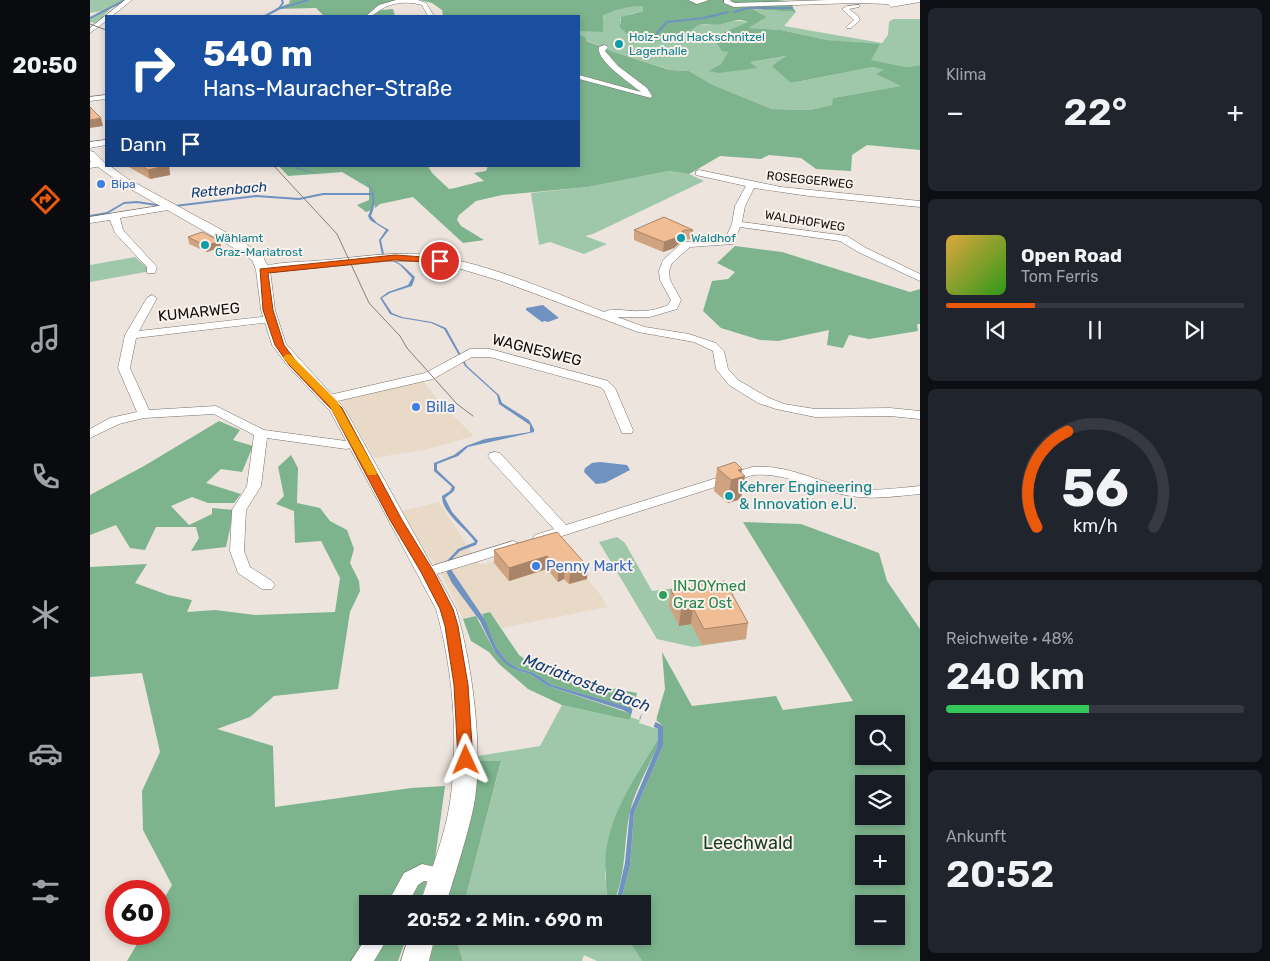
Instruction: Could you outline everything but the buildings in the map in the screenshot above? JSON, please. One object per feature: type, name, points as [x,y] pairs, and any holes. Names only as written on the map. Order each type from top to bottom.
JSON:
[{"type":"main road","points":[[90,154],[94,165],[244,248],[256,258],[263,270],[270,320],[285,354],[329,399],[356,443],[396,520],[435,570],[452,626],[461,685],[466,750],[462,802],[455,833],[436,895]]},
{"type":"main road","points":[[414,961],[419,945]]},
{"type":"street","points":[[111,15],[129,0]]},
{"type":"street","points":[[370,15],[376,10],[397,1],[408,0]]},
{"type":"street","points":[[412,0],[424,4],[430,15]]},
{"type":"street","points":[[691,0],[697,2],[706,0]]},
{"type":"street","points":[[728,0],[726,2],[734,5],[856,1],[900,3]]},
{"type":"street","points":[[849,27],[857,20],[846,8],[920,0]]},
{"type":"street","points":[[92,29],[105,19]]},
{"type":"street","points":[[580,77],[648,96],[644,90],[615,68],[603,54],[601,48],[605,47]]},
{"type":"street","points":[[90,99],[105,97]]},
{"type":"street","points":[[90,145],[105,143]]},
{"type":"street","name":"ROSEGGERWEG","points":[[699,173],[751,186],[920,204]]},
{"type":"street","points":[[591,311],[623,315],[644,315],[662,312],[673,307],[676,300],[665,280],[664,271],[667,262],[687,244],[729,242],[737,224],[740,206],[751,186]]},
{"type":"street","points":[[92,221],[114,215],[168,206]]},
{"type":"street","points":[[114,215],[118,231],[152,267],[151,271]]},
{"type":"street","name":"WALDHOFWEG","points":[[737,224],[843,238],[862,250],[920,278]]},
{"type":"street","points":[[263,270],[395,257],[423,258],[457,264],[635,328],[704,341],[716,347],[721,354],[721,367],[729,379],[742,389],[772,405],[793,411],[831,415],[893,412],[920,415]]},
{"type":"street","points":[[144,414],[124,368],[131,335],[152,298]]},
{"type":"street","name":"KUMARWEG","points":[[131,335],[270,320]]},
{"type":"street","name":"WAGNESWEG","points":[[329,399],[429,376],[463,357],[490,353],[604,384],[609,388],[627,430]]},
{"type":"street","points":[[90,434],[115,421],[144,414],[216,410],[261,433],[348,445],[356,443]]},
{"type":"street","points":[[261,433],[254,486],[239,510],[236,551],[242,570],[267,585]]},
{"type":"street","points":[[495,456],[564,530]]},
{"type":"street","points":[[435,570],[752,471],[768,468],[797,475],[852,493],[878,494],[920,490]]},
{"type":"street","points":[[402,895],[411,879],[422,872],[442,876]]},
{"type":"street","points":[[362,961],[373,945]]},
{"type":"shaded area","points":[[423,381],[442,405],[474,436],[428,449],[374,458],[340,398]]},
{"type":"shaded area","points":[[439,502],[480,565],[558,542],[602,597],[607,607],[502,628],[490,612],[463,619],[439,569],[399,512]]},
{"type":"green space","points":[[90,0],[126,0],[119,6],[113,6],[103,16],[105,16],[95,23],[90,22],[90,18],[101,11],[90,13]]},
{"type":"green space","points":[[399,0],[371,11],[393,9],[395,15],[323,15],[316,8],[275,9],[290,3],[289,1]]},
{"type":"green space","points":[[420,0],[778,0],[796,2],[792,6],[796,12],[752,9],[767,17],[748,28],[781,30],[827,40],[880,44],[871,60],[907,67],[920,65],[920,150],[867,145],[852,155],[851,171],[816,169],[801,158],[769,155],[761,159],[720,156],[689,174],[669,171],[588,187],[502,195],[476,201],[459,215],[457,220],[461,226],[484,240],[463,243],[413,197],[380,204],[374,209],[375,208],[370,185],[374,204],[372,210],[366,212],[357,205],[369,200],[369,188],[342,172],[288,176],[280,167],[429,167],[432,173],[449,189],[484,181],[474,173],[486,171],[488,167],[580,167],[580,34],[585,37],[587,41],[614,52],[670,70],[689,71],[713,85],[772,109],[810,110],[832,105],[833,98],[901,86],[876,74],[883,70],[873,67],[791,83],[772,66],[786,56],[750,62],[757,68],[719,73],[709,71],[721,64],[728,52],[722,51],[713,37],[748,22],[741,20],[719,25],[699,25],[688,33],[677,37],[650,41],[633,37],[619,26],[621,24],[621,17],[643,11],[643,6],[627,7],[603,16],[603,32],[580,31],[580,15],[443,15],[442,10],[432,3]]},
{"type":"green space","points":[[643,6],[643,11],[620,19],[628,35],[633,36],[699,25],[723,24],[731,20],[749,22],[713,37],[728,52],[721,64],[710,71],[756,68],[750,62],[787,56],[791,83],[873,67],[884,70],[877,74],[902,86],[833,98],[833,105],[810,110],[772,109],[713,85],[689,71],[671,70],[614,52],[586,40],[585,37],[580,34],[580,31],[597,31],[603,17],[612,10]]},
{"type":"green space","points":[[750,9],[796,12],[784,26],[882,43],[888,35],[889,22],[893,19],[920,19],[920,65],[907,67],[870,60],[879,45],[827,40],[781,30],[747,28],[767,17]]},
{"type":"green space","points":[[669,171],[689,174],[704,181],[593,234],[585,236],[607,244],[584,254],[550,242],[539,245],[531,193],[588,187]]},
{"type":"green space","points":[[735,246],[782,252],[910,292],[920,289],[920,324],[917,324],[918,331],[869,339],[849,335],[843,348],[827,345],[829,330],[778,341],[760,340],[721,328],[703,311],[712,281],[728,279],[735,272],[717,263]]},
{"type":"green space","points":[[135,257],[151,271],[90,282],[90,265]]},
{"type":"green space","points":[[219,421],[240,430],[233,440],[253,446],[242,472],[221,469],[206,483],[241,494],[234,503],[208,503],[192,497],[171,506],[189,525],[212,514],[212,508],[234,510],[226,547],[191,551],[199,538],[196,527],[156,527],[145,550],[130,548],[116,525],[90,535],[90,495],[144,466]]},
{"type":"green space","points":[[291,455],[298,468],[297,503],[320,508],[330,521],[347,530],[354,549],[350,563],[359,581],[360,591],[350,612],[338,689],[274,696],[250,717],[217,729],[273,746],[275,807],[411,788],[445,786],[435,859],[422,895],[359,895],[359,945],[404,945],[398,961],[127,961],[136,945],[170,945],[170,888],[172,885],[143,830],[142,791],[160,752],[142,673],[90,677],[90,567],[147,564],[135,583],[168,595],[192,600],[187,612],[215,610],[255,615],[335,612],[340,578],[321,541],[295,543],[294,511],[276,504],[284,496],[278,467]]},
{"type":"green space","name":"Leechwald","points":[[743,522],[801,524],[879,553],[887,581],[920,629],[920,961],[642,961],[632,945],[651,945],[651,895],[622,895],[630,866],[634,813],[663,746],[663,726],[656,720],[665,689],[662,652],[692,706],[776,696],[783,710],[853,701]]},
{"type":"green space","name":"INJOYmed Graz Ost","points":[[617,537],[625,543],[652,591],[690,586],[700,601],[723,598],[746,639],[693,647],[657,639],[599,542]]},
{"type":"green space","points":[[490,612],[519,655],[550,676],[637,693],[633,709],[552,685],[534,673],[517,668],[507,661],[496,647],[482,614]]},
{"type":"green space","points":[[476,616],[495,652],[513,669],[530,674],[548,686],[632,714],[629,720],[562,705],[528,689],[499,664],[489,652],[471,641],[463,619]]},
{"type":"green space","points":[[562,705],[629,720],[630,717],[639,720],[643,710],[639,723],[658,729],[657,741],[622,802],[605,872],[607,895],[466,895],[501,762],[478,761],[478,756],[540,746]]},
{"type":"green space","points":[[657,741],[657,747],[632,804],[621,881],[616,895],[607,895],[606,858],[608,839],[620,805]]},
{"type":"green space","points":[[478,761],[501,761],[466,895],[447,895],[471,800]]},
{"type":"green space","points":[[433,945],[458,945],[463,961],[429,961]]},
{"type":"green space","points":[[458,945],[632,945],[642,961],[597,961],[584,955],[582,961],[463,961]]},
{"type":"water","points":[[295,168],[318,174],[363,177],[317,174]]},
{"type":"water","name":"Mariatroster Bach","points":[[367,181],[374,195],[374,206],[371,216],[377,223],[389,230],[381,240],[384,254],[402,265],[415,277],[412,286],[390,293],[382,298],[392,313],[402,317],[432,322],[446,328],[467,366],[499,395],[502,403],[529,420],[534,429],[534,432],[468,447],[458,456],[437,464],[437,470],[455,487],[454,491],[445,498],[452,512],[478,541],[476,545],[460,551],[453,558],[452,571],[485,620],[496,647],[507,661],[517,668],[534,673],[552,685],[631,708],[663,726],[663,746],[634,813],[630,866],[622,895],[618,895],[625,863],[630,811],[657,747],[658,729],[623,710],[548,686],[530,674],[513,669],[495,652],[480,621],[452,583],[447,573],[446,562],[458,549],[475,542],[446,509],[442,496],[450,491],[452,487],[434,471],[434,463],[454,455],[466,446],[485,439],[530,432],[530,425],[499,404],[497,395],[465,366],[444,329],[431,323],[401,318],[390,314],[380,298],[388,292],[408,285],[412,278],[400,265],[382,255],[379,240],[386,230],[370,220],[368,216],[372,206],[371,190]]},
{"type":"water","points":[[543,305],[559,318],[542,322],[526,310],[526,308]]},
{"type":"water","points":[[592,463],[627,465],[630,470],[605,483],[596,484],[584,472],[585,468]]},
{"type":"pier","points":[[633,707],[657,718],[653,728],[640,721],[642,712],[639,720],[631,716]]},
{"type":"waterway","points":[[90,18],[125,0]]},
{"type":"waterway","points":[[279,8],[283,3],[282,0]]},
{"type":"waterway","points":[[267,15],[278,9],[308,0]]},
{"type":"waterway","points":[[734,12],[748,8],[792,8]]},
{"type":"waterway","points":[[657,33],[667,22],[704,18],[728,12]]},
{"type":"waterway","name":"Rettenbach","points":[[175,206],[256,196],[299,199],[323,194],[372,194]]},
{"type":"waterway","name":"Rettenbach","points":[[90,216],[107,213],[124,203],[137,202],[163,206]]},
{"type":"tram line","points":[[90,24],[105,30]]},
{"type":"tram line","points":[[275,167],[337,234],[369,303],[400,336],[407,348],[457,404],[473,416]]},
{"type":"slow traffic","points":[[288,357],[334,404],[372,473]]},
{"type":"place","name":"Holz- und Hackschnitzel Lagerhalle","points":[[619,44]]},
{"type":"place","name":"Bipa","points":[[101,184]]},
{"type":"place","name":"Waldhof","points":[[681,238]]},
{"type":"place","name":"Wählamt Graz-Mariatrost","points":[[205,245]]},
{"type":"place","name":"Billa","points":[[416,407]]},
{"type":"place","name":"Kehrer Engineering & Innovation e.U.","points":[[729,496]]},
{"type":"place","name":"Penny Markt","points":[[536,566]]},
{"type":"place","name":"INJOYmed Graz Ost","points":[[663,595]]},
{"type":"route","points":[[440,261],[395,257],[263,270],[268,310],[280,345],[292,362],[337,408],[396,520],[416,552],[446,609],[452,626],[461,685],[465,722],[466,760]]}]
